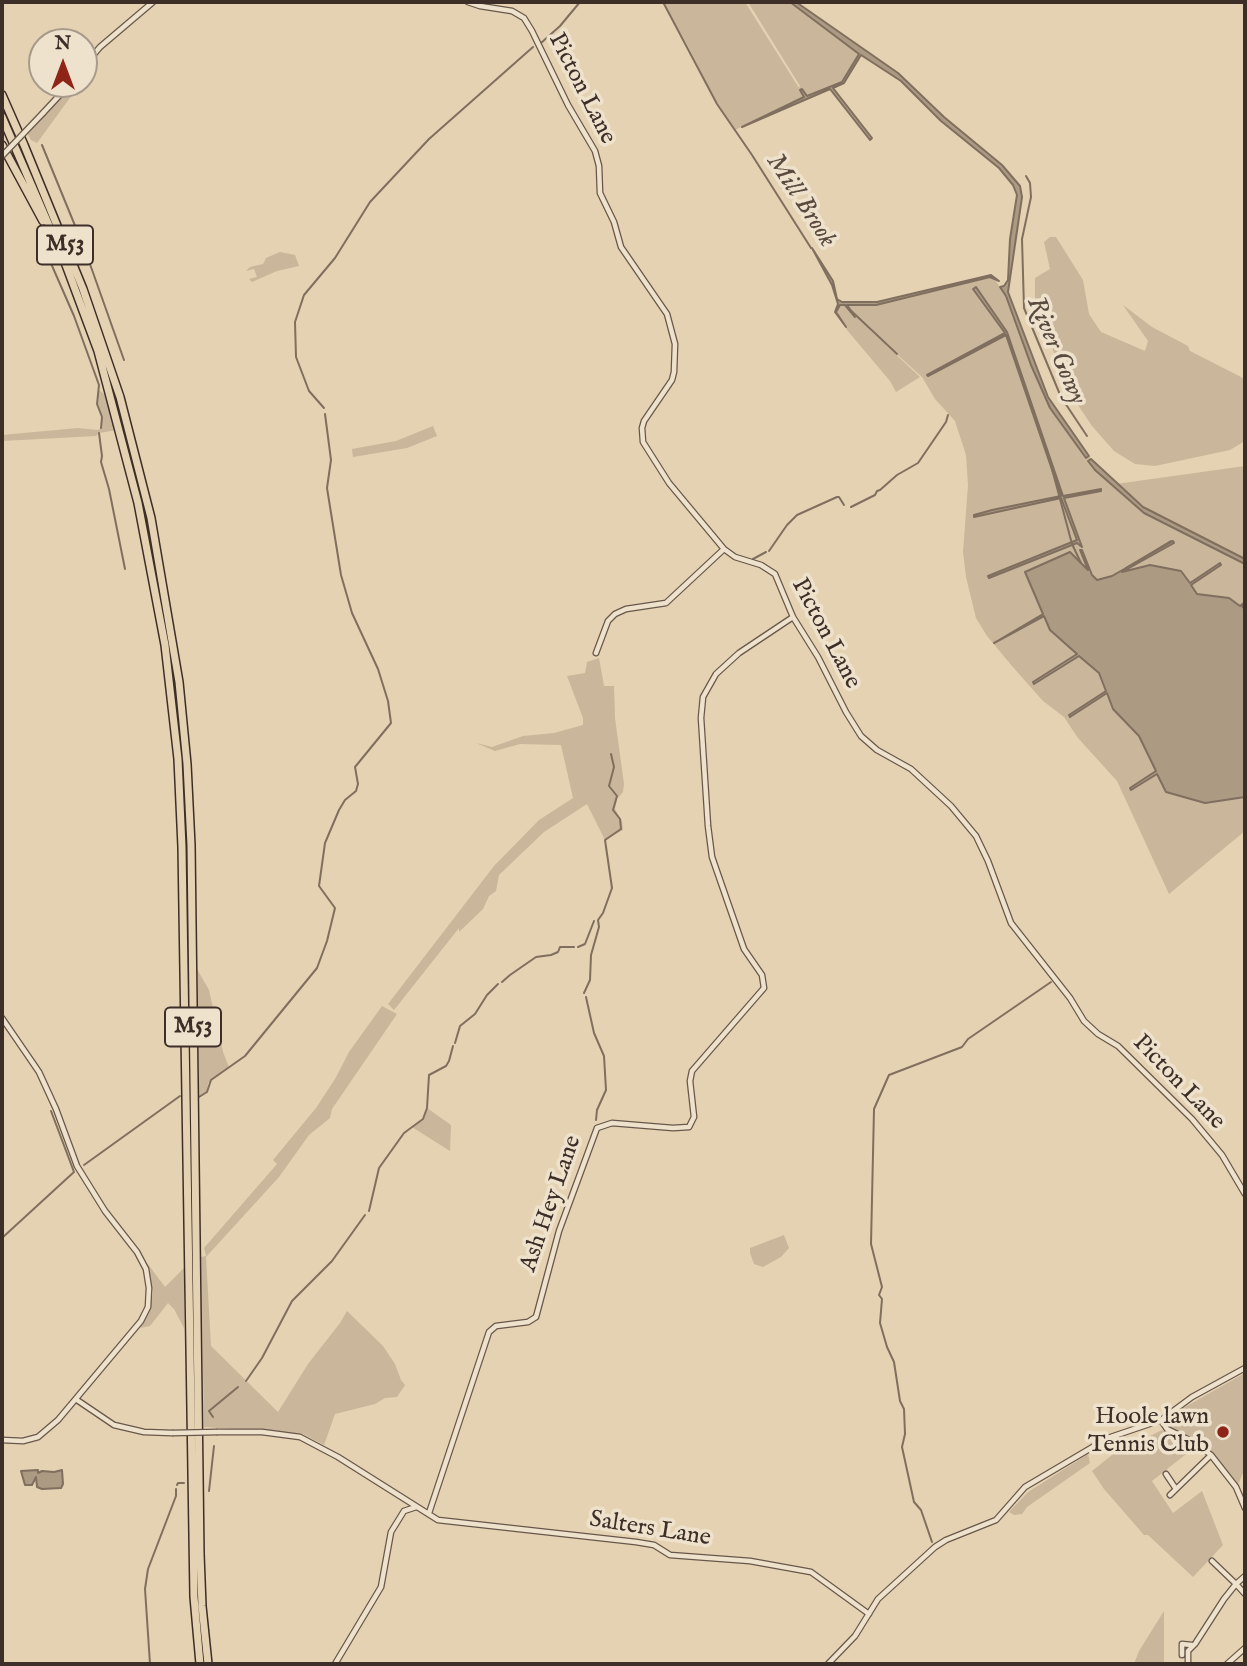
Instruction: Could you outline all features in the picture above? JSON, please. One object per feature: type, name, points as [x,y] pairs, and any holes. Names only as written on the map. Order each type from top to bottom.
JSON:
[{"type":"highway","name":"M53","points":[[2,95],[83,289],[120,397],[151,518],[179,682],[191,845],[200,1554],[208,1664]]},
{"type":"highway","name":"M53","points":[[2,117],[66,265],[98,351],[138,503],[165,645],[178,759],[182,847],[194,1597],[200,1664]]},
{"type":"highway","points":[[2,145],[66,265]]},
{"type":"street","points":[[98,49],[153,2]]},
{"type":"street","name":"Picton Lane","points":[[468,2],[512,11],[524,18],[568,105],[595,151],[599,166],[600,193],[614,222],[621,247],[661,303],[674,337],[674,372],[642,428],[643,442],[673,489],[724,549],[735,557],[771,570],[775,574],[793,617],[861,736],[877,750],[911,769],[951,806],[976,836],[1011,923],[1064,989],[1084,1021],[1098,1034],[1118,1046],[1192,1119],[1222,1155],[1245,1194]]},
{"type":"street","points":[[2,156],[57,98]]},
{"type":"street","points":[[596,653],[608,621],[615,614],[626,609],[666,603],[724,549]]},
{"type":"street","name":"Ash Hey Lane","points":[[429,1513],[489,1332],[496,1326],[528,1322],[536,1317],[559,1231],[597,1128],[612,1123],[689,1128],[694,1117],[690,1081],[692,1071],[764,988],[762,975],[744,949],[712,857],[702,708],[703,697],[716,674],[758,639],[793,617]]},
{"type":"street","points":[[2,1018],[39,1072],[78,1166],[105,1211],[137,1252],[146,1269],[149,1288],[148,1307],[141,1321],[58,1420],[38,1437],[23,1441],[2,1440]]},
{"type":"street","points":[[828,1664],[846,1647],[878,1599],[902,1575],[946,1540],[996,1520],[1025,1488],[1108,1438],[1161,1420],[1192,1397],[1245,1368]]},
{"type":"street","name":"Salters Lane","points":[[77,1400],[114,1425],[144,1432],[262,1432],[300,1437],[338,1457],[438,1520],[446,1522],[636,1542],[654,1545],[670,1555],[750,1561],[811,1572],[869,1614]]},
{"type":"street","points":[[1161,1420],[1167,1429],[1195,1443],[1211,1455],[1236,1487],[1245,1508]]},
{"type":"street","points":[[1170,1494],[1211,1455]]},
{"type":"street","points":[[1166,1474],[1176,1489]]},
{"type":"street","points":[[335,1664],[381,1587],[391,1532],[404,1511],[417,1507]]},
{"type":"street","points":[[1212,1561],[1245,1594]]},
{"type":"street","points":[[1188,1664],[1188,1651],[1224,1599],[1245,1576]]},
{"type":"street","points":[[1182,1655],[1182,1644],[1192,1645]]},
{"type":"street","points":[[1227,1664],[1245,1648]]},
{"type":"shaded area","points":[[663,2],[745,2],[799,88],[748,2],[790,2],[860,53],[842,82],[806,96],[802,89],[800,90],[804,97],[735,130],[714,98]]},
{"type":"shaded area","points":[[790,2],[796,2],[898,73],[944,117],[1002,165],[1020,186],[1022,197],[1008,292],[1048,397],[1089,456],[1086,458],[1050,408],[1006,296],[1000,287],[1008,280],[1010,239],[1017,195],[1013,185],[999,168],[941,121],[901,81],[861,55],[844,83],[833,88],[872,138],[870,140],[830,89],[742,127],[804,97],[800,90],[802,89],[807,96],[842,82],[859,54]]},
{"type":"shaded area","points":[[60,98],[70,98],[37,143],[31,140],[28,134]]},
{"type":"shaded area","points":[[1050,237],[1056,237],[1083,280],[1089,314],[1101,332],[1145,351],[1148,341],[1123,305],[1152,327],[1188,346],[1190,351],[1245,379],[1245,441],[1230,450],[1155,466],[1135,464],[1114,451],[1092,426],[1072,396],[1048,338],[1035,317],[1035,278],[1050,269],[1044,242]]},
{"type":"shaded area","points":[[812,248],[833,281],[837,299],[842,302],[877,302],[991,275],[999,281],[990,277],[876,305],[847,305],[855,317],[845,305],[840,305],[836,312],[846,327],[835,312],[838,304],[832,285]]},
{"type":"shaded area","points":[[280,252],[295,255],[299,266],[277,271],[252,282],[249,279],[257,277],[254,269],[246,271],[250,267],[263,264],[266,258]]},
{"type":"shaded area","points":[[993,277],[1006,296],[1050,408],[1085,458],[1089,456],[1091,459],[1088,461],[1092,466],[1150,517],[1245,564],[1245,602],[1170,649],[1137,620],[1221,566],[1220,563],[1033,682],[1035,684],[1090,648],[1135,673],[1070,714],[1071,716],[1245,604],[1245,713],[1130,788],[1245,719],[1245,831],[1169,894],[1117,781],[1078,738],[1064,717],[1043,701],[1012,666],[976,618],[963,552],[968,485],[966,455],[955,421],[935,399],[922,377],[857,318],[920,377],[896,392],[890,381],[847,330],[836,310],[840,305],[876,305]],"holes":[[[973,288],[976,288],[1007,332],[1063,496],[1100,489],[1064,498],[1081,547],[1078,543],[989,578],[1077,541],[1062,498],[974,517],[992,510],[1061,496],[1006,334],[927,375],[1005,333]]]},
{"type":"shaded area","points":[[976,287],[1007,332],[1063,496],[1101,489],[1064,498],[1082,547],[1077,543],[989,578],[988,576],[1077,540],[1061,498],[974,517],[992,510],[1061,496],[1006,335],[927,375],[1005,333],[973,289]]},
{"type":"shaded area","points":[[99,390],[104,394],[117,430],[96,436],[2,441],[2,435],[78,428],[98,430],[101,428],[102,417],[97,404]]},
{"type":"shaded area","points":[[433,426],[437,436],[407,448],[353,457],[352,449],[396,441]]},
{"type":"shaded area","points":[[1091,459],[1143,507],[1245,559],[1245,564],[1144,513],[1095,470],[1088,461]]},
{"type":"shaded area","points":[[1245,466],[1245,559],[1155,515],[1116,484]]},
{"type":"shaded area","points":[[1173,541],[1174,543],[1122,572],[1150,565],[1181,571],[1190,583],[1220,563],[1221,565],[1191,585],[1197,594],[1229,598],[1240,606],[1245,602],[1242,606],[1245,610],[1245,797],[1205,803],[1166,792],[1157,774],[1131,790],[1130,788],[1156,771],[1139,736],[1113,709],[1107,693],[1070,717],[1069,715],[1106,691],[1099,673],[1079,656],[1034,684],[1033,682],[1077,654],[1050,630],[1044,616],[994,643],[1043,614],[1025,572],[1070,552],[1088,570],[1082,550],[1092,575],[1097,580],[1112,576]]},
{"type":"shaded area","points":[[599,658],[604,686],[614,686],[615,718],[624,784],[615,809],[622,821],[623,830],[605,840],[587,804],[544,832],[499,875],[496,891],[489,896],[483,909],[459,932],[459,928],[394,1010],[388,1004],[494,866],[539,820],[573,798],[561,745],[520,744],[495,751],[476,743],[492,747],[523,736],[554,733],[583,725],[583,718],[567,676],[585,673],[587,662]]},
{"type":"shaded area","points":[[197,969],[209,990],[229,1067],[208,1083],[207,1092],[199,1097]]},
{"type":"shaded area","points":[[382,1006],[397,1014],[332,1109],[330,1118],[309,1135],[279,1177],[206,1257],[211,1346],[278,1412],[308,1364],[347,1311],[383,1346],[405,1385],[397,1397],[385,1398],[375,1404],[335,1414],[324,1445],[303,1434],[204,1427],[201,1257],[206,1256],[204,1248],[277,1164],[273,1160],[316,1108],[349,1052]]},
{"type":"shaded area","points":[[427,1108],[451,1125],[450,1151],[412,1127],[423,1119]]},
{"type":"shaded area","points":[[784,1235],[789,1248],[781,1257],[763,1267],[754,1264],[750,1248]]},
{"type":"shaded area","points":[[147,1263],[165,1287],[184,1268],[184,1328],[168,1303],[150,1326],[140,1328],[149,1311],[153,1293]]},
{"type":"shaded area","name":"Hoole lawn Tennis Club","points":[[1245,1373],[1245,1468],[1238,1485],[1211,1451],[1194,1438],[1170,1427],[1168,1419]]},
{"type":"shaded area","points":[[1162,1430],[1195,1447],[1152,1481],[1173,1513],[1202,1491],[1223,1545],[1193,1577],[1148,1535],[1144,1535],[1092,1471],[1112,1455]]},
{"type":"shaded area","points":[[1088,1454],[1090,1463],[1027,1507],[1022,1514],[1014,1515],[1009,1512],[1028,1492]]},
{"type":"shaded area","points":[[38,1470],[38,1473],[62,1470],[61,1488],[37,1487],[36,1477],[32,1485],[25,1485],[21,1471]]},
{"type":"shaded area","points":[[1164,1611],[1164,1664],[1134,1664],[1139,1651]]},
{"type":"waterway","points":[[541,43],[580,2]]},
{"type":"waterway","name":"Mill Brook","points":[[663,2],[717,104],[811,248]]},
{"type":"waterway","points":[[324,408],[309,391],[296,357],[295,322],[304,295],[335,258],[370,202],[429,139],[533,47]]},
{"type":"waterway","points":[[42,145],[85,250],[124,360]]},
{"type":"waterway","name":"River Gowy","points":[[1026,176],[1030,183],[1031,197],[1022,239],[1024,308],[1061,397],[1087,436]]},
{"type":"waterway","points":[[48,250],[46,252],[74,316],[99,385],[97,404],[102,417],[101,428]]},
{"type":"waterway","name":"Mill Brook","points":[[845,305],[897,354]]},
{"type":"waterway","points":[[199,1097],[207,1092],[211,1080],[245,1056],[317,968],[335,908],[319,886],[325,843],[339,810],[345,800],[356,791],[358,784],[355,767],[391,723],[388,701],[378,669],[352,613],[341,575],[327,488],[331,460],[325,414]]},
{"type":"waterway","points":[[851,507],[875,495],[897,475],[918,463],[948,415]]},
{"type":"waterway","points":[[99,433],[101,462],[125,569]]},
{"type":"waterway","points":[[1051,465],[1072,544],[1081,563]]},
{"type":"waterway","points":[[769,551],[797,515],[837,497],[844,505]]},
{"type":"waterway","points":[[1126,568],[1171,541]]},
{"type":"waterway","points":[[753,559],[766,552]]},
{"type":"waterway","points":[[584,993],[590,980],[591,955],[599,927],[598,920],[612,888],[605,840],[621,829],[620,819],[613,810],[617,796],[609,786],[614,767],[611,754]]},
{"type":"waterway","points":[[578,947],[585,944],[594,921]]},
{"type":"waterway","points":[[502,982],[536,957],[551,955],[558,952],[560,947],[574,947]]},
{"type":"waterway","points":[[932,1542],[921,1510],[914,1502],[902,1447],[905,1434],[904,1409],[900,1401],[894,1362],[880,1323],[882,1299],[879,1295],[882,1287],[871,1244],[874,1109],[889,1075],[962,1047],[968,1039],[1051,982]]},
{"type":"waterway","points":[[455,1043],[460,1026],[475,1014],[498,984]]},
{"type":"waterway","points":[[586,997],[594,1033],[604,1056],[606,1090],[597,1110],[596,1120]]},
{"type":"waterway","points":[[369,1211],[379,1168],[404,1133],[423,1119],[427,1108],[429,1075],[446,1066],[453,1046]]},
{"type":"waterway","points":[[84,1165],[180,1096]]},
{"type":"waterway","points":[[2,1238],[74,1172],[51,1111]]},
{"type":"waterway","points":[[246,1381],[262,1358],[292,1301],[332,1261],[365,1215]]},
{"type":"waterway","points":[[213,1417],[209,1411],[238,1387]]},
{"type":"waterway","points":[[209,1491],[214,1446]]},
{"type":"waterway","points":[[177,1485],[184,1483]]},
{"type":"waterway","points":[[150,1664],[145,1589],[148,1569],[176,1496],[176,1489]]},
{"type":"place","name":"Hoole lawn Tennis Club","points":[[1223,1432]]}]
